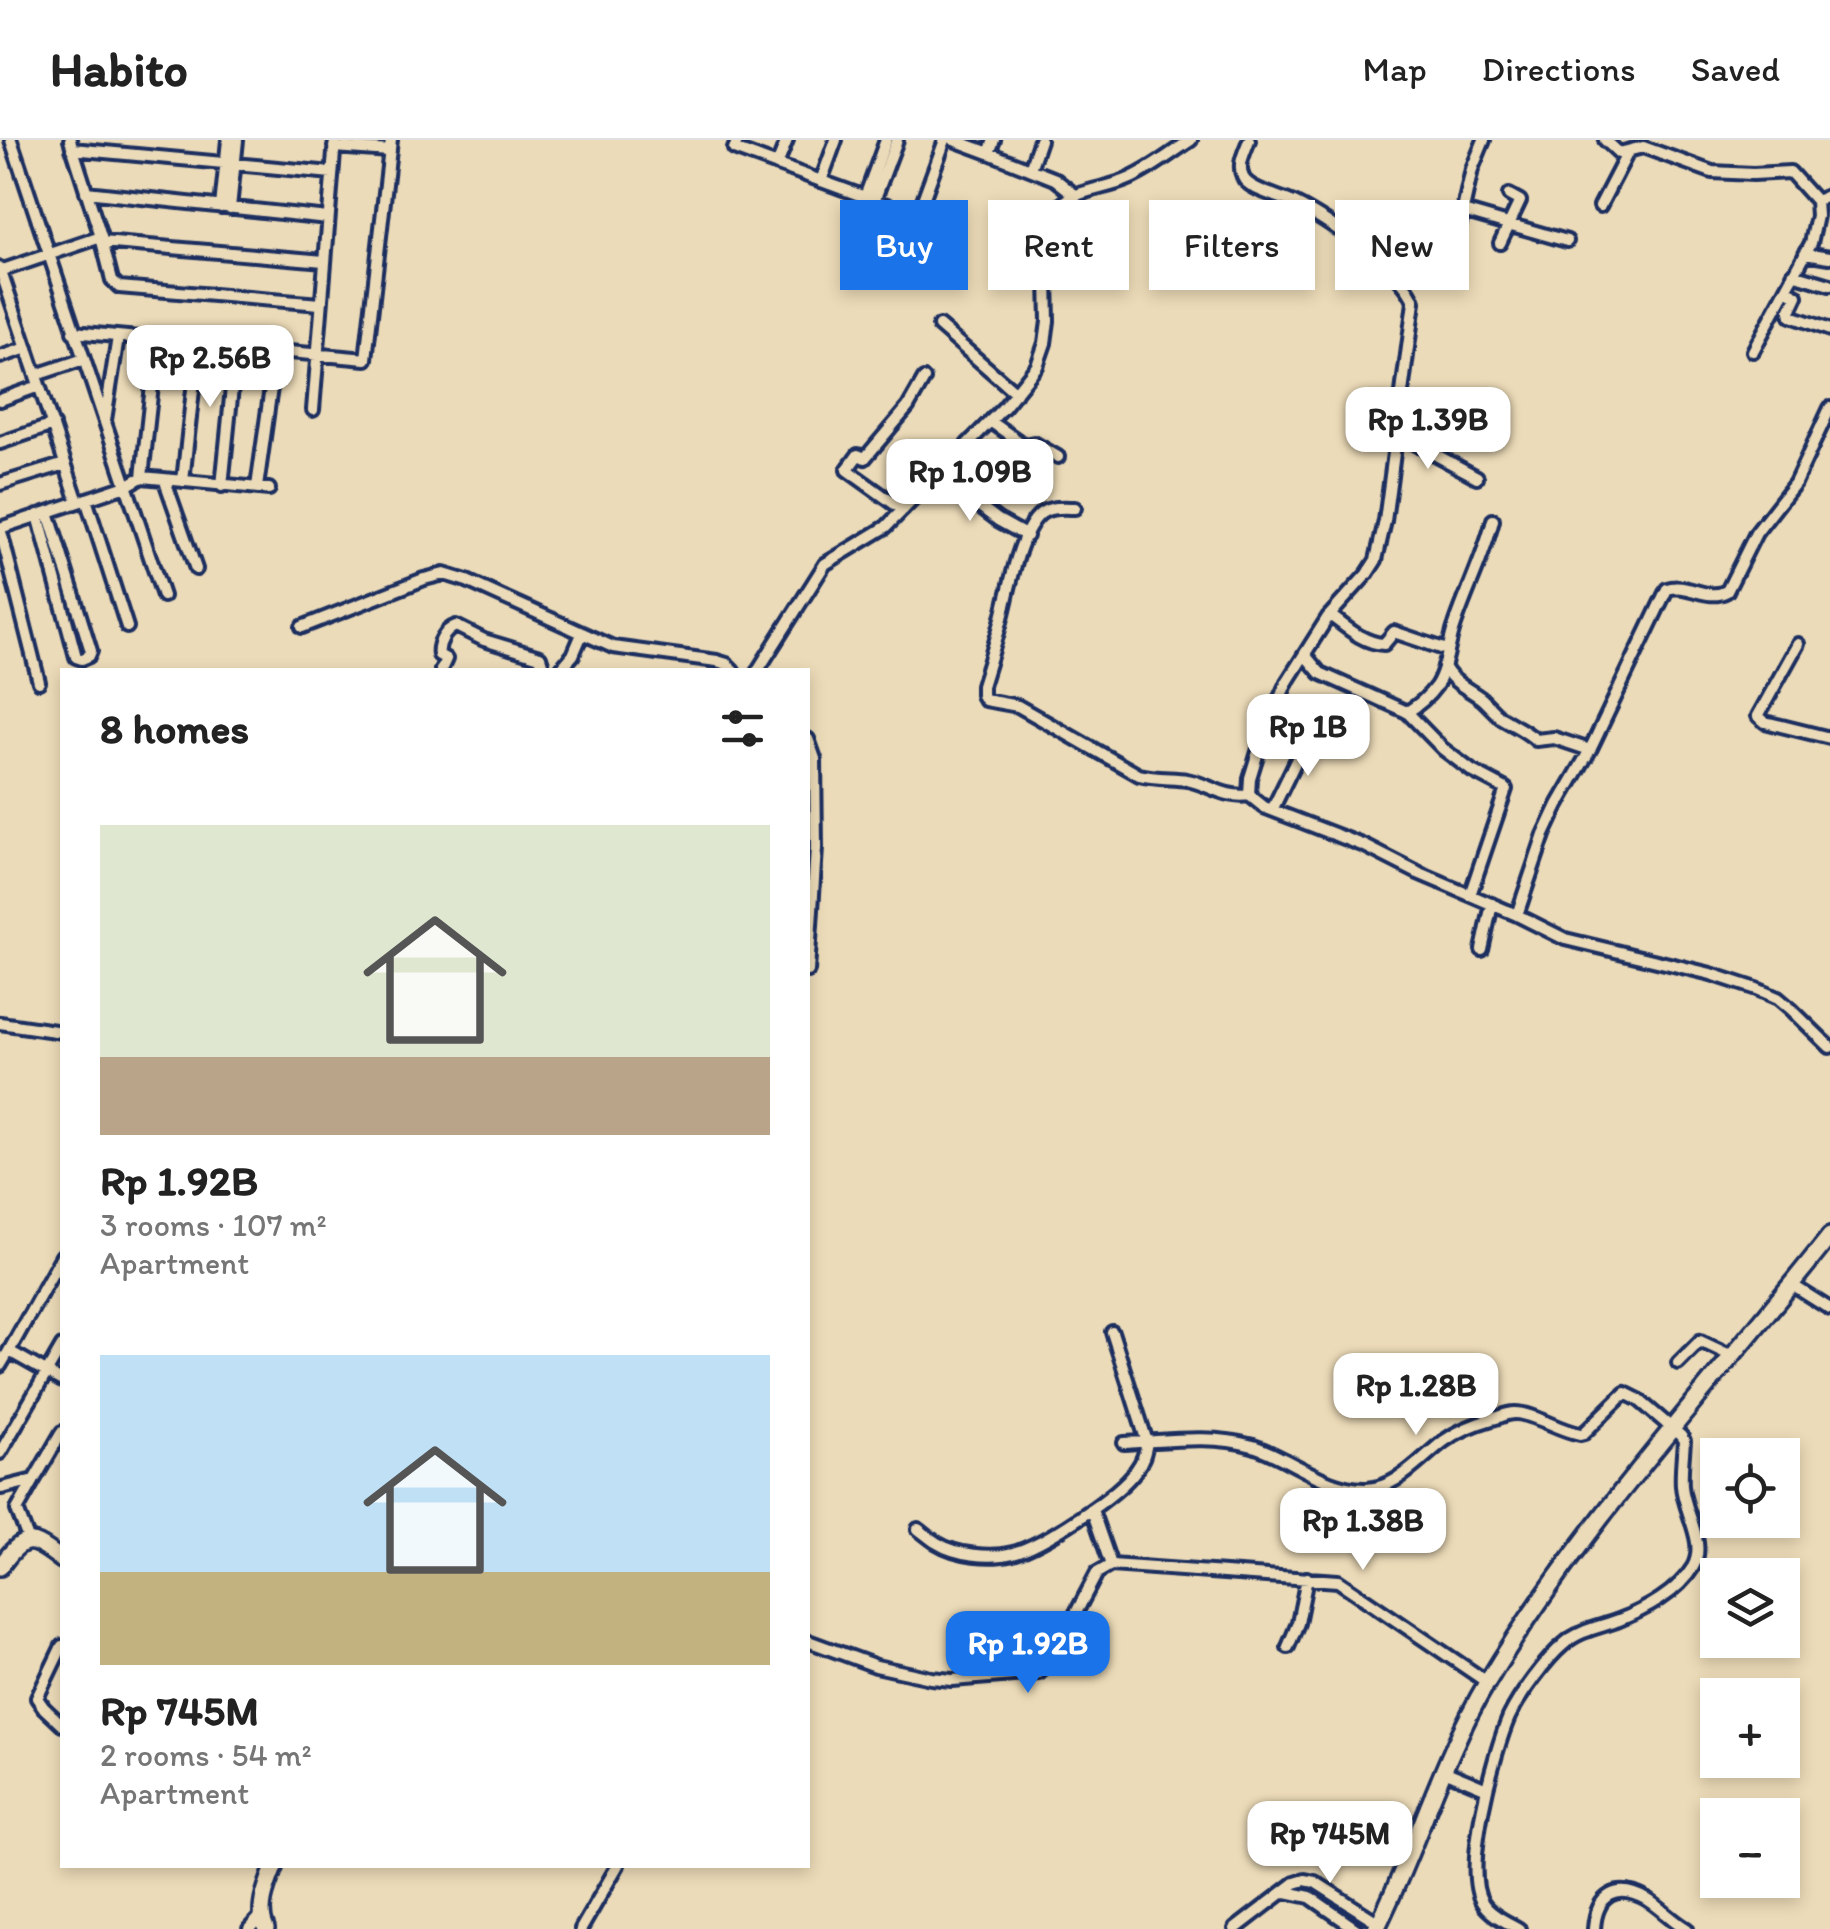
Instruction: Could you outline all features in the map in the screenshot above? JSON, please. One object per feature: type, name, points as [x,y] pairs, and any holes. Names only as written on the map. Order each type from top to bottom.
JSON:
[{"type":"street","points":[[10,140],[163,596]]},
{"type":"street","points":[[228,140],[230,164]]},
{"type":"street","points":[[225,207],[237,140]]},
{"type":"street","points":[[738,140],[734,149],[917,216],[946,140]]},
{"type":"street","points":[[778,165],[787,140]]},
{"type":"street","points":[[821,181],[836,140]]},
{"type":"street","points":[[869,199],[886,140]]},
{"type":"street","points":[[869,199],[896,140]]},
{"type":"street","points":[[954,140],[1055,179],[1075,195]]},
{"type":"street","points":[[989,153],[994,140]]},
{"type":"street","points":[[1030,168],[1040,140]]},
{"type":"street","points":[[759,668],[825,564],[877,534],[903,510],[990,422],[1037,366],[1048,321],[1048,225],[1058,207],[1075,195],[1133,177],[1191,140]]},
{"type":"street","points":[[1249,140],[1240,162],[1243,178],[1250,187],[1300,206],[1362,246],[1411,294],[1414,312],[1376,560],[1330,615],[1287,682],[1269,721],[1250,778],[1249,795],[1272,810],[1365,846],[1564,939],[1711,974],[1778,998],[1830,1047]]},
{"type":"street","points":[[1465,200],[1484,140]]},
{"type":"street","points":[[1605,140],[1619,153],[1643,147],[1712,172],[1790,172],[1816,201],[1814,234],[1752,351]]},
{"type":"street","points":[[73,332],[118,337],[156,340],[276,352],[316,355],[366,360],[391,145],[335,143],[320,304],[316,355],[312,410]]},
{"type":"street","points":[[320,304],[118,287],[112,280],[71,144],[332,173]]},
{"type":"street","points":[[1600,206],[1629,151]]},
{"type":"street","points":[[86,192],[328,218]]},
{"type":"street","points":[[1500,243],[1520,201],[1509,195]]},
{"type":"street","points":[[1816,201],[1830,195]]},
{"type":"street","points":[[1469,213],[1567,241]]},
{"type":"street","points":[[127,627],[0,270],[101,239],[324,261]]},
{"type":"street","points":[[1805,252],[1830,258]]},
{"type":"street","points":[[1793,274],[1830,285]]},
{"type":"street","points":[[1786,290],[1797,296],[1791,316],[1830,330]]},
{"type":"street","points":[[0,315],[14,310]]},
{"type":"street","points":[[938,326],[1016,394]]},
{"type":"street","points":[[104,422],[118,337]]},
{"type":"street","points":[[142,477],[156,340]]},
{"type":"street","points":[[183,481],[198,344]]},
{"type":"street","points":[[0,357],[26,348]]},
{"type":"street","points":[[222,486],[236,348]]},
{"type":"street","points":[[40,682],[0,528],[126,486],[142,477],[263,488],[276,352]]},
{"type":"street","points":[[0,400],[84,360]]},
{"type":"street","points":[[903,510],[847,470],[858,455],[865,458],[908,407],[924,380]]},
{"type":"street","points":[[1517,915],[1544,835],[1590,750],[1667,588],[1682,587],[1715,596],[1726,591],[1756,533],[1795,483],[1830,408]]},
{"type":"street","points":[[990,422],[1024,445],[1034,443],[1058,456]]},
{"type":"street","points":[[0,443],[52,425]]},
{"type":"street","points":[[1397,434],[1477,478]]},
{"type":"street","points":[[980,506],[995,481],[1013,469],[1024,445]]},
{"type":"street","points":[[0,484],[66,464]]},
{"type":"street","points":[[937,474],[998,520],[1027,536]]},
{"type":"street","points":[[165,480],[196,569]]},
{"type":"street","points":[[1075,508],[1044,511],[1034,520],[1013,569],[982,686],[985,700],[1018,706],[1139,776],[1189,780],[1236,797],[1249,795]]},
{"type":"street","points":[[43,513],[91,651],[82,659],[76,657],[43,513]]},
{"type":"street","points":[[1406,712],[1428,696],[1442,676],[1446,650],[1483,556],[1492,520]]},
{"type":"street","points":[[302,626],[444,574],[627,651],[717,661],[731,668]]},
{"type":"street","points":[[1330,615],[1376,644],[1384,644],[1394,632],[1446,650]]},
{"type":"street","points":[[442,668],[446,658],[439,654],[439,646],[456,626],[484,640],[540,657],[543,668]]},
{"type":"street","points":[[562,668],[574,655],[582,634]]},
{"type":"street","points":[[1798,644],[1758,716],[1765,722],[1830,738]]},
{"type":"street","points":[[1304,655],[1320,673],[1406,712],[1443,749],[1506,789],[1470,895]]},
{"type":"street","points":[[1444,665],[1460,684],[1536,740],[1554,738],[1590,750]]},
{"type":"street","points":[[1272,810],[1310,732]]},
{"type":"street","points":[[810,745],[815,759],[816,848],[810,940]]},
{"type":"street","points":[[1482,950],[1492,904]]},
{"type":"street","points":[[0,1023],[60,1032]]},
{"type":"street","points":[[1234,1929],[1299,1882],[1310,1880],[1377,1926],[1470,1713],[1545,1594],[1670,1429],[1830,1236]]},
{"type":"street","points":[[0,1366],[60,1260]]},
{"type":"street","points":[[1792,1285],[1830,1309]]},
{"type":"street","points":[[918,1528],[938,1544],[955,1551],[1014,1553],[1092,1510],[1134,1475],[1148,1442],[1112,1332]]},
{"type":"street","points":[[1678,1364],[1700,1341],[1732,1356]]},
{"type":"street","points":[[0,1453],[60,1349]]},
{"type":"street","points":[[9,1350],[60,1380]]},
{"type":"street","points":[[1450,1390],[1494,1418]]},
{"type":"street","points":[[1124,1443],[1232,1440],[1343,1487],[1366,1489],[1385,1486],[1402,1476],[1447,1438],[1472,1424],[1507,1414],[1527,1414],[1580,1434],[1624,1393],[1639,1400],[1684,1441],[1682,1486],[1698,1551],[1693,1567],[1681,1583],[1656,1601],[1565,1642],[1510,1715],[1486,1789],[1475,1872],[1482,1902],[1519,1929]]},
{"type":"street","points":[[17,1510],[60,1435]]},
{"type":"street","points":[[29,1541],[17,1510],[1,1487],[34,1480]]},
{"type":"street","points":[[1092,1510],[1111,1566]]},
{"type":"street","points":[[0,1567],[18,1544],[29,1541],[60,1555]]},
{"type":"street","points":[[810,1643],[876,1666],[931,1678],[1039,1673],[1049,1664],[1097,1573],[1111,1566],[1338,1582],[1488,1682]]},
{"type":"street","points":[[1288,1647],[1308,1578]]},
{"type":"street","points":[[60,1650],[37,1698],[60,1723]]},
{"type":"street","points":[[1444,1770],[1486,1789]]},
{"type":"street","points":[[259,1925],[274,1868]]},
{"type":"street","points":[[582,1929],[616,1868]]},
{"type":"street","points":[[1286,1892],[1310,1897],[1356,1929]]},
{"type":"street","points":[[1594,1929],[1600,1902],[1607,1895],[1626,1892],[1651,1902],[1687,1929]]}]
